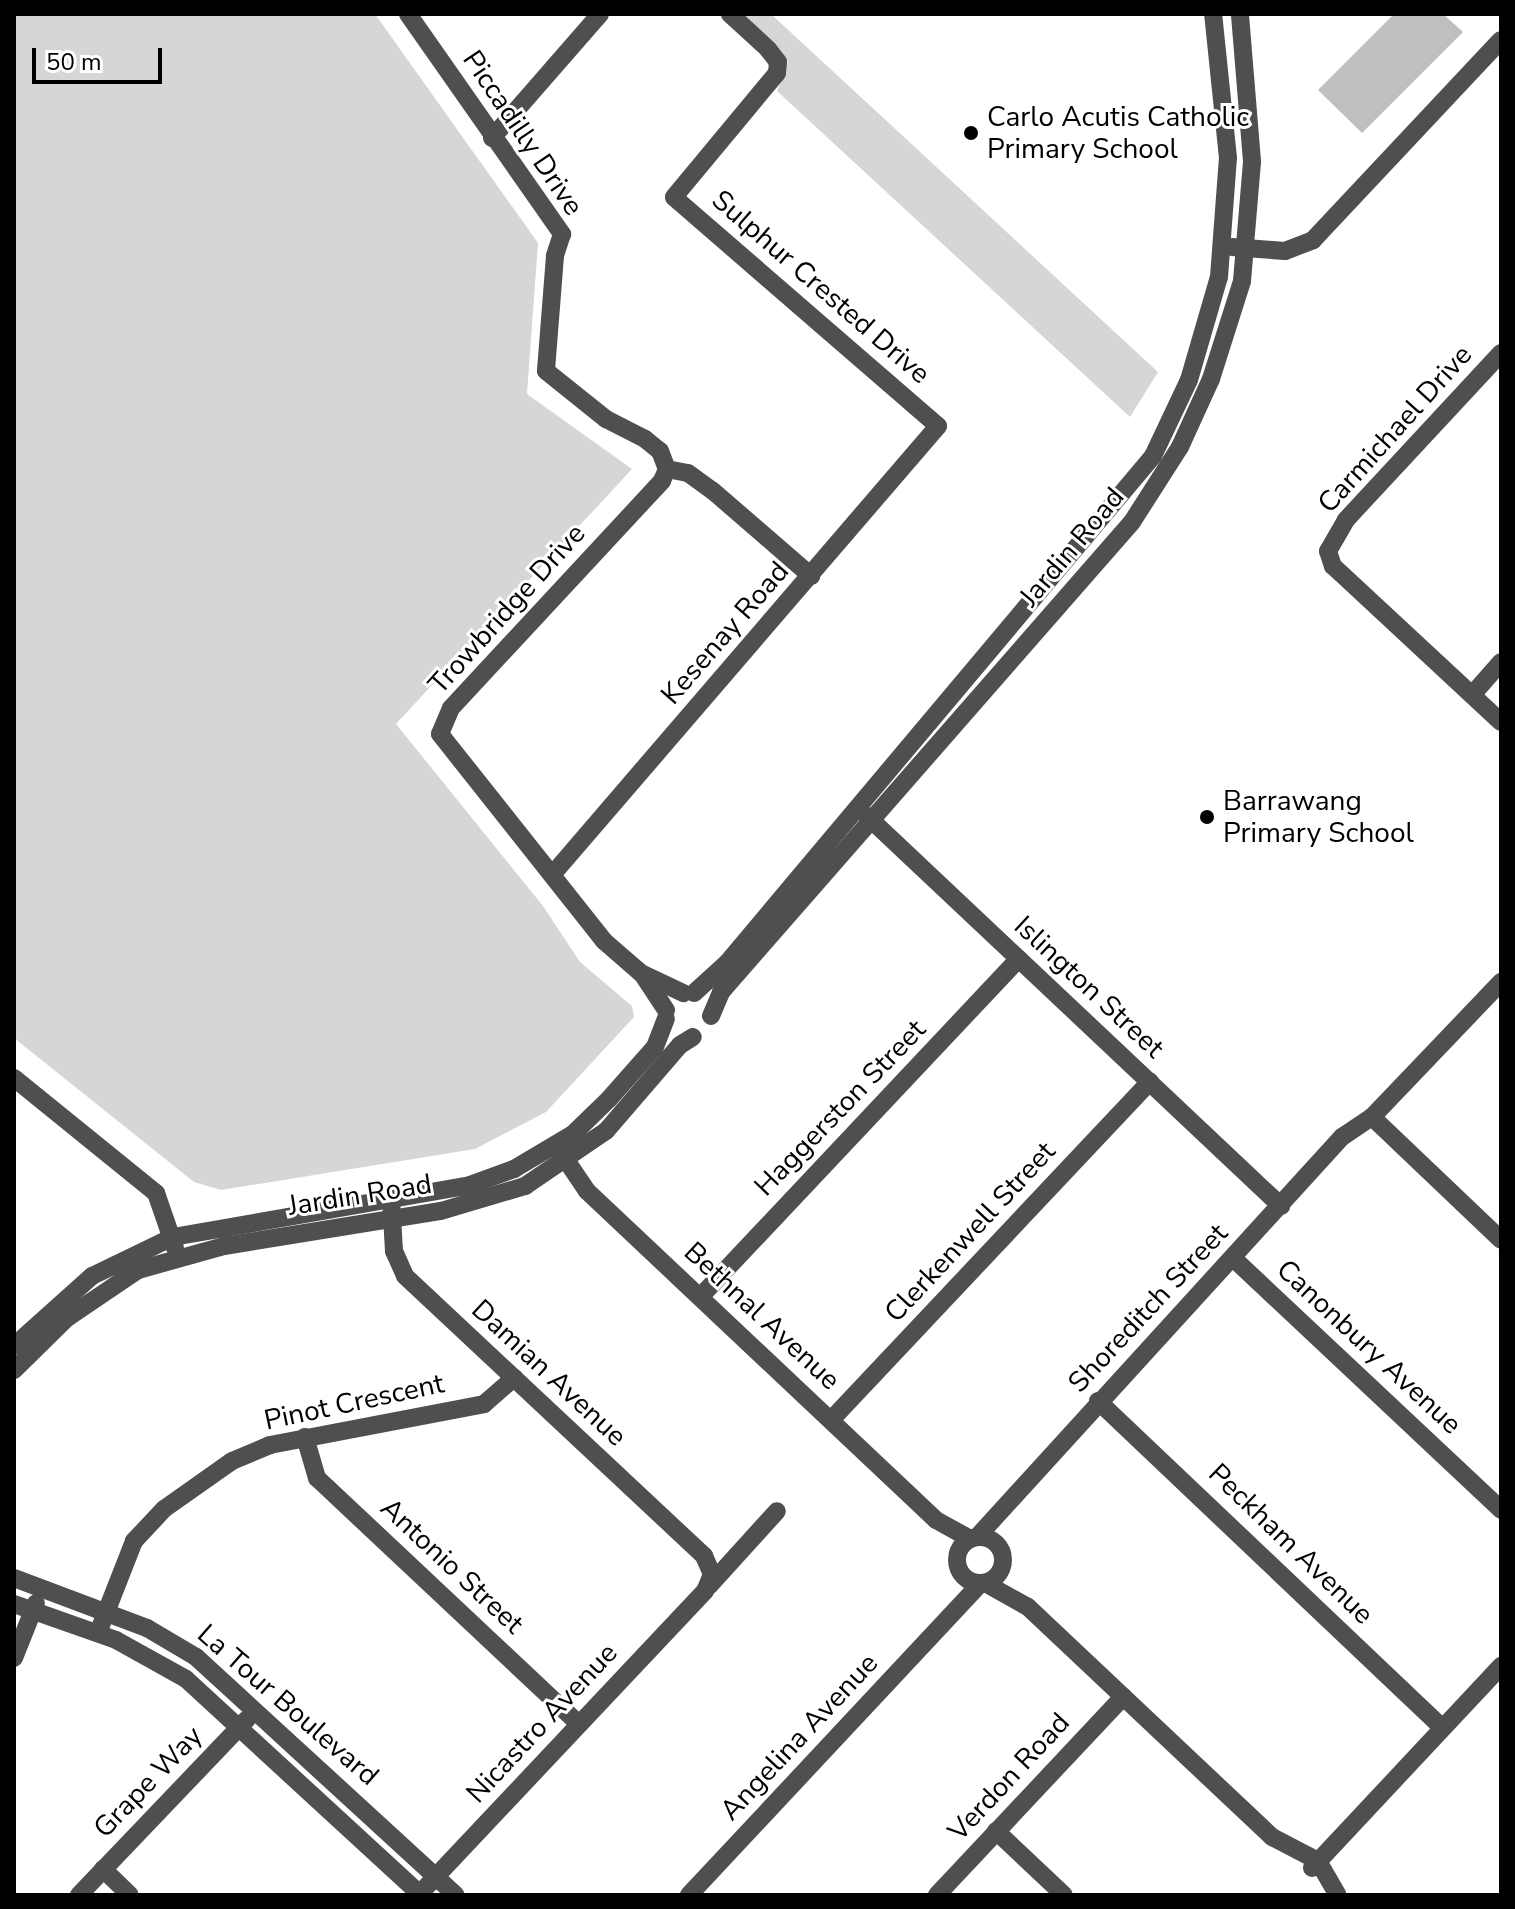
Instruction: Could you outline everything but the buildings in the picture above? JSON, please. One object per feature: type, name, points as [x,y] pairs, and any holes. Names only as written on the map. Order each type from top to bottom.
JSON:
[{"type":"street","name":"Piccadilly Drive","points":[[408,14],[562,234],[555,256],[546,371],[606,419],[645,439],[660,451],[667,469]]},
{"type":"street","points":[[492,138],[600,14]]},
{"type":"street","name":"Sulphur Crested Drive","points":[[730,14],[778,62],[775,81],[674,197],[938,426]]},
{"type":"street","name":"Jardin Road","points":[[688,993],[727,963],[1153,456],[1189,380],[1219,277],[1228,158],[1213,14]]},
{"type":"street","name":"Jardin Road","points":[[711,1016],[721,992],[874,822],[1132,522],[1163,478],[1211,379],[1242,281],[1252,161],[1240,14]]},
{"type":"street","points":[[1222,246],[1285,251],[1313,240],[1501,40]]},
{"type":"street","name":"Carmichael Drive","points":[[1472,695],[1333,566],[1328,551],[1346,520],[1501,353]]},
{"type":"street","name":"Kesenay Road","points":[[552,875],[938,426]]},
{"type":"street","points":[[667,469],[688,473],[713,491],[811,576]]},
{"type":"street","name":"Trowbridge Drive","points":[[667,469],[662,481],[451,708],[440,734],[604,941],[641,973],[688,993]]},
{"type":"street","points":[[1501,662],[1472,695],[1501,722]]},
{"type":"street","name":"Islington Street","points":[[859,809],[1281,1206]]},
{"type":"street","name":"Haggerston Street","points":[[701,1296],[1019,959]]},
{"type":"street","name":"Trowbridge Drive","points":[[641,973],[666,1015]]},
{"type":"street","name":"Shoreditch Street","points":[[974,1538],[1008,1506],[1098,1401],[1333,1152],[1342,1137],[1377,1122],[1411,1077],[1501,982]]},
{"type":"street","points":[[688,993],[708,1004],[711,1016],[706,1029],[693,1037],[679,1035],[666,1015],[688,993]]},
{"type":"street","name":"Jardin Road","points":[[14,1370],[101,1291],[138,1270],[178,1256],[489,1200],[561,1153],[645,1059],[666,1015]]},
{"type":"street","name":"Jardin Road","points":[[14,1346],[81,1284],[122,1258],[173,1237],[470,1185],[561,1153],[606,1131],[693,1037]]},
{"type":"street","points":[[14,1078],[156,1193],[178,1256]]},
{"type":"street","name":"Clerkenwell Street","points":[[831,1420],[1150,1082]]},
{"type":"street","points":[[1377,1122],[1501,1240]]},
{"type":"street","name":"Bethnal Avenue","points":[[561,1153],[587,1191],[936,1520],[974,1538]]},
{"type":"street","name":"Damian Avenue","points":[[391,1199],[399,1267],[711,1566]]},
{"type":"street","name":"Canonbury Avenue","points":[[1233,1258],[1501,1510]]},
{"type":"street","name":"Pinot Crescent","points":[[98,1633],[123,1559],[164,1509],[232,1461],[305,1437],[484,1404],[514,1378]]},
{"type":"street","name":"Peckham Avenue","points":[[1098,1401],[1443,1728]]},
{"type":"street","name":"Antonio Street","points":[[305,1437],[317,1478],[579,1724]]},
{"type":"street","points":[[983,1583],[1002,1557],[1008,1506]]},
{"type":"street","name":"Nicastro Avenue","points":[[420,1894],[777,1511]]},
{"type":"street","name":"Bethnal Avenue","points":[[936,1520],[959,1567]]},
{"type":"street","points":[[1028,1607],[992,1539],[974,1538],[960,1548],[959,1567],[1028,1607],[1272,1837],[1289,1858],[1315,1863],[1338,1895]]},
{"type":"street","name":"Nicastro Avenue","points":[[705,1591],[711,1566]]},
{"type":"street","name":"Angelina Avenue","points":[[949,1617],[959,1595],[959,1567]]},
{"type":"street","name":"La Tour Boulevard","points":[[14,1578],[106,1611],[180,1646],[257,1708],[456,1895]]},
{"type":"street","name":"Angelina Avenue","points":[[689,1895],[983,1583]]},
{"type":"street","points":[[14,1658],[40,1589]]},
{"type":"street","name":"La Tour Boulevard","points":[[14,1604],[98,1633],[160,1661],[240,1726],[420,1894]]},
{"type":"street","points":[[1315,1863],[1501,1666]]},
{"type":"street","name":"Verdon Road","points":[[937,1895],[1123,1697]]},
{"type":"street","name":"Grape Way","points":[[79,1895],[257,1708]]},
{"type":"street","points":[[996,1831],[1064,1895]]},
{"type":"street","points":[[1315,1863],[1329,1895]]},
{"type":"street","points":[[103,1869],[130,1895]]},
{"type":"shaded area","points":[[14,14],[375,14],[538,243],[527,394],[632,469],[396,724],[543,906],[580,962],[632,1006],[634,1017],[546,1112],[475,1149],[221,1190],[194,1182],[14,1038]]},
{"type":"shaded area","points":[[742,14],[771,14],[1158,372],[1130,417],[777,91],[788,62]]},
{"type":"place","name":"Carlo Acutis Catholic Primary School","points":[[971,133]]},
{"type":"place","name":"Barrawang Primary School","points":[[1207,817]]}]
